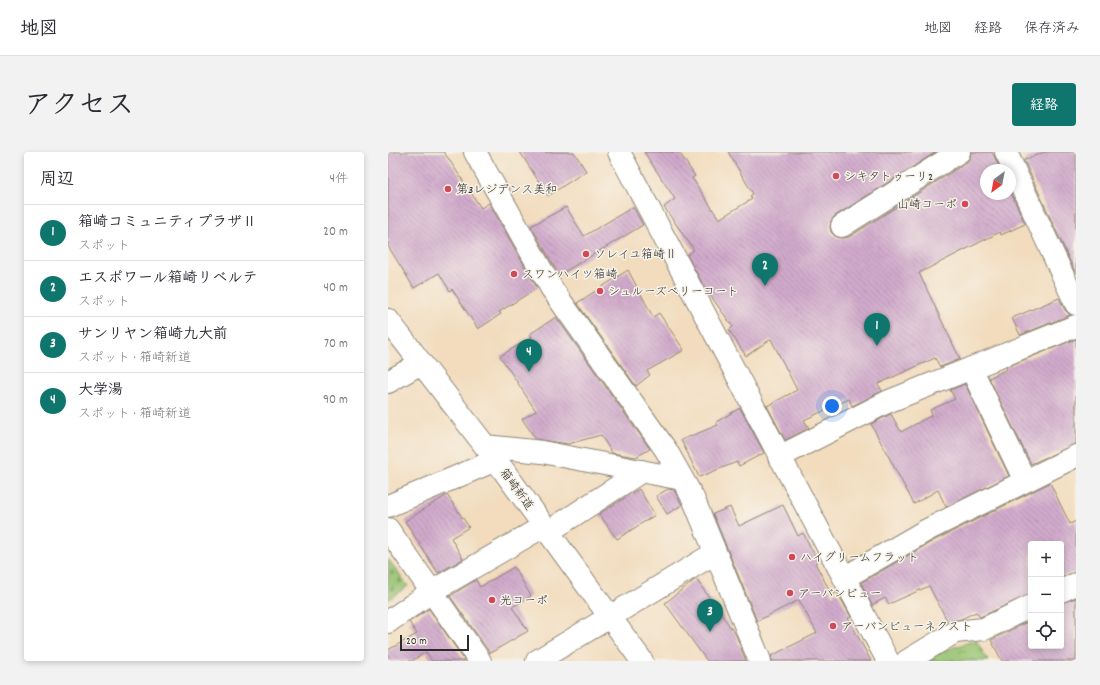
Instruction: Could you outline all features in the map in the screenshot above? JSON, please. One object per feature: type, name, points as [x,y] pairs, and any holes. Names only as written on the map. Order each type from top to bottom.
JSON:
[{"type":"street","points":[[475,152],[552,289],[666,450],[693,498],[760,661]]},
{"type":"street","points":[[619,152],[888,661]]},
{"type":"street","points":[[842,226],[959,152]]},
{"type":"street","points":[[1010,153],[1076,304]]},
{"type":"street","name":"箱崎新道","points":[[388,320],[491,453],[642,661]]},
{"type":"street","points":[[779,457],[887,402],[1076,326]]},
{"type":"street","points":[[388,382],[421,363]]},
{"type":"street","points":[[971,368],[1025,481]]},
{"type":"street","points":[[388,506],[491,453],[542,452],[682,479]]},
{"type":"street","points":[[844,578],[927,530],[1076,456]]},
{"type":"street","points":[[388,622],[431,592],[546,529],[642,471]]},
{"type":"street","points":[[388,529],[480,661]]},
{"type":"street","points":[[537,661],[715,553]]},
{"type":"street","points":[[1064,590],[1076,584]]},
{"type":"street","points":[[907,661],[955,632],[984,628],[1028,607]]},
{"type":"green space","points":[[388,559],[408,586],[388,600]]},
{"type":"green space","points":[[976,640],[988,661],[920,661],[931,655]]},
{"type":"building","points":[[388,152],[444,152],[481,208],[489,203],[537,288],[499,312],[501,314],[478,329],[452,289],[450,291],[439,273],[414,288],[388,246]]},
{"type":"building","points":[[520,152],[574,152],[586,171],[548,196]]},
{"type":"building","points":[[644,152],[679,152],[695,176],[692,178],[719,219],[752,199],[750,196],[753,194],[728,152],[936,152],[835,216],[831,221],[831,232],[836,237],[849,237],[966,163],[970,158],[971,152],[992,152],[998,164],[980,164],[980,200],[1014,200],[1025,224],[1001,235],[1000,232],[919,273],[960,359],[940,367],[935,358],[878,384],[882,391],[852,406],[849,399],[804,420],[809,428],[785,440],[767,406],[797,390],[771,339],[746,356],[729,330],[733,327],[703,285],[687,255],[694,250],[664,207],[675,199]]},
{"type":"building","points":[[1044,152],[1076,152],[1076,274],[1024,160]]},
{"type":"building","points":[[566,207],[584,236],[633,207],[643,225],[559,275],[531,226]]},
{"type":"building","points":[[628,270],[653,317],[659,313],[684,350],[647,371],[650,375],[636,386],[577,303]]},
{"type":"building","points":[[1059,298],[1065,310],[1070,315],[1020,335],[1012,318]]},
{"type":"building","points":[[556,317],[650,449],[636,457],[612,453],[601,435],[568,444],[536,439],[522,419],[536,411],[500,356],[532,337],[530,334]]},
{"type":"building","points":[[1076,339],[1076,444],[1031,464],[989,378],[1007,369],[1006,367]]},
{"type":"building","points":[[965,384],[1009,476],[946,507],[938,490],[914,504],[871,424],[891,414],[901,432],[932,415],[930,410],[955,399],[950,390]]},
{"type":"building","points":[[740,408],[764,453],[739,466],[737,462],[699,477],[681,440],[718,425],[716,422]]},
{"type":"building","points":[[1050,483],[1070,524],[1076,521],[1076,572],[1064,576],[1064,541],[1028,541],[1028,595],[980,617],[976,612],[961,619],[948,622],[929,586],[889,604],[885,598],[872,605],[861,583],[933,541]]},
{"type":"building","points":[[639,489],[655,515],[617,539],[599,514]]},
{"type":"building","points":[[668,489],[674,490],[682,505],[667,514],[656,496]]},
{"type":"building","points":[[447,495],[469,527],[451,538],[463,559],[438,573],[405,521]]},
{"type":"building","points":[[783,505],[798,536],[803,533],[818,561],[815,563],[832,595],[837,592],[851,617],[848,618],[871,661],[772,661],[771,656],[817,633],[799,600],[757,621],[713,514],[730,507],[739,526]]},
{"type":"building","name":"光コーポ","points":[[514,567],[531,596],[512,607],[528,631],[490,653],[450,596],[476,580],[480,587]]},
{"type":"building","points":[[696,579],[736,635],[746,661],[707,661],[665,603]]},
{"type":"building","points":[[1076,598],[1076,661],[1002,661],[991,640],[1028,622],[1028,649],[1064,649],[1064,602]]},
{"type":"building","points":[[429,609],[465,661],[432,661],[426,652],[412,661],[388,661],[388,650],[417,634],[409,622]]},
{"type":"place","name":"シキタトゥーリ2","points":[[836,176]]},
{"type":"place","name":"第3レジデンス美和","points":[[448,189]]},
{"type":"place","name":"山崎コーポ","points":[[965,204]]},
{"type":"place","name":"ソレイユ箱崎Ⅱ","points":[[586,254]]},
{"type":"place","name":"スワンハイツ箱崎","points":[[514,274]]},
{"type":"place","name":"エスポワール箱崎リベルテ","points":[[765,286]]},
{"type":"place","name":"シュルーズベリーコート","points":[[600,291]]},
{"type":"place","name":"箱崎コミュニティプラザⅡ","points":[[877,346]]},
{"type":"place","name":"大学湯","points":[[529,372]]},
{"type":"place","name":"ハイグリームフラット","points":[[792,557]]},
{"type":"place","name":"アーバンビュー","points":[[790,593]]},
{"type":"place","name":"光コーポ","points":[[492,600]]},
{"type":"place","name":"アーバンビューネクスト","points":[[833,626]]},
{"type":"place","name":"サンリヤン箱崎九大前","points":[[710,632]]}]
